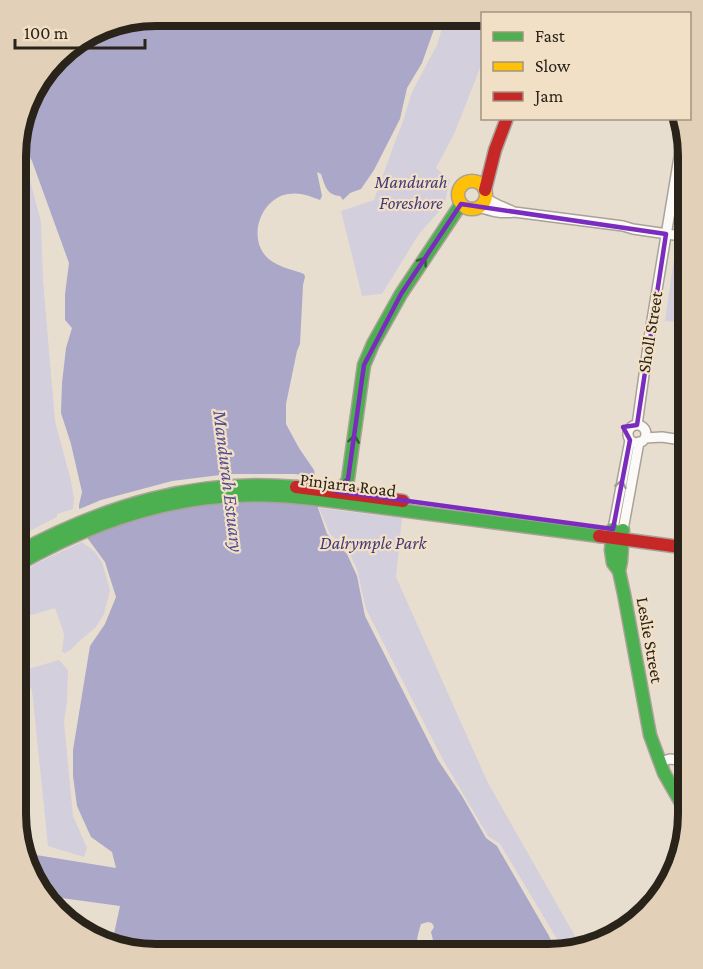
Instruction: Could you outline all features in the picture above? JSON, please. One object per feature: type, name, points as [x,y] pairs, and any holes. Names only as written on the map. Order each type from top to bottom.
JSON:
[{"type":"street","points":[[472,181],[478,173],[498,120]]},
{"type":"street","points":[[483,198],[480,184],[472,181],[465,183],[459,189],[458,197],[462,204],[470,208],[483,198],[492,158],[506,120]]},
{"type":"street","name":"Sholl Street","points":[[617,534],[639,434],[650,332],[678,164]]},
{"type":"street","points":[[483,198],[514,212],[623,225],[633,224],[678,234]]},
{"type":"street","points":[[328,494],[346,484],[348,479],[364,365],[368,354],[401,294],[462,204]]},
{"type":"street","points":[[667,231],[678,230]]},
{"type":"street","points":[[639,434],[678,439]]},
{"type":"street","name":"Pinjarra Road","points":[[26,560],[99,514],[142,501],[195,490],[269,485],[617,534],[677,546]]},
{"type":"street","name":"Pinjarra Road","points":[[26,550],[67,533]]},
{"type":"street","name":"Pinjarra Road","points":[[617,534],[677,537]]},
{"type":"street","name":"Leslie Street","points":[[617,534],[622,562],[619,571],[650,735],[664,773],[677,796]]},
{"type":"street","points":[[660,762],[677,760]]},
{"type":"highlighted area","points":[[461,204],[666,234],[637,425],[623,427],[630,440],[613,529],[335,491],[348,479],[364,365],[401,294]]},
{"type":"green space","name":"Mandurah Foreshore","points":[[443,26],[481,26],[481,67],[455,132],[436,168],[450,180],[444,206],[419,234],[382,294],[362,296],[341,211],[374,200],[412,92],[437,45]]},
{"type":"green space","points":[[26,168],[41,222],[43,280],[55,421],[74,499],[73,509],[57,514],[57,517],[26,533]]},
{"type":"green space","points":[[676,244],[678,244],[678,322],[665,321]]},
{"type":"green space","name":"Dalrymple Park","points":[[319,508],[402,518],[396,577],[488,783],[577,940],[560,943],[500,844],[488,836],[442,758],[366,609],[357,569],[349,553],[330,534]]},
{"type":"green space","points":[[82,542],[94,551],[102,562],[110,590],[104,614],[96,627],[65,653],[62,652],[64,634],[55,608],[26,617],[26,570]]},
{"type":"green space","points":[[59,660],[68,670],[64,722],[73,816],[87,848],[84,857],[48,846],[32,690],[26,685],[26,670]]},
{"type":"water","name":"Mandurah Estuary","points":[[156,26],[435,26],[422,63],[407,88],[400,119],[374,170],[361,189],[350,193],[343,200],[340,196],[329,192],[321,174],[317,172],[322,196],[320,200],[309,196],[288,194],[269,204],[259,224],[259,245],[264,254],[273,262],[304,274],[305,277],[300,344],[286,404],[286,424],[314,470],[315,499],[327,534],[347,554],[357,576],[365,616],[438,760],[486,838],[497,846],[552,943],[435,944],[431,932],[434,927],[428,922],[421,924],[417,944],[156,944],[113,937],[120,906],[57,897],[47,886],[32,854],[116,868],[112,852],[91,837],[77,806],[73,776],[73,750],[90,646],[105,624],[116,597],[105,562],[80,528],[79,505],[82,492],[61,413],[66,348],[72,328],[65,320],[65,294],[69,263],[32,161],[26,151],[27,139],[32,114],[43,91],[52,77],[70,58],[83,47],[106,35],[130,28]]},
{"type":"pier","points":[[228,474],[318,476],[319,483],[299,503],[237,501],[77,524],[77,510],[101,500],[172,481]]},
{"type":"traffic: fast","points":[[335,491],[346,484],[348,479],[364,365],[373,344],[401,294],[461,204]]},
{"type":"traffic: fast","points":[[26,548],[82,522],[151,499],[222,487],[259,485],[296,487]]},
{"type":"traffic: fast","points":[[26,560],[67,539],[121,517],[178,503],[236,496],[323,500],[599,536]]},
{"type":"traffic: fast","points":[[613,529],[611,550],[613,563],[619,571],[624,594],[650,735],[664,773],[677,796]]},
{"type":"traffic: fast","points":[[619,571],[623,530]]},
{"type":"traffic: slow","points":[[472,181],[482,185],[486,195],[482,205],[472,209],[462,205],[458,195],[462,185],[472,181]]},
{"type":"traffic: jam","points":[[485,190],[495,150],[506,120]]},
{"type":"traffic: jam","points":[[296,487],[403,501]]},
{"type":"traffic: jam","points":[[599,536],[677,547]]}]
